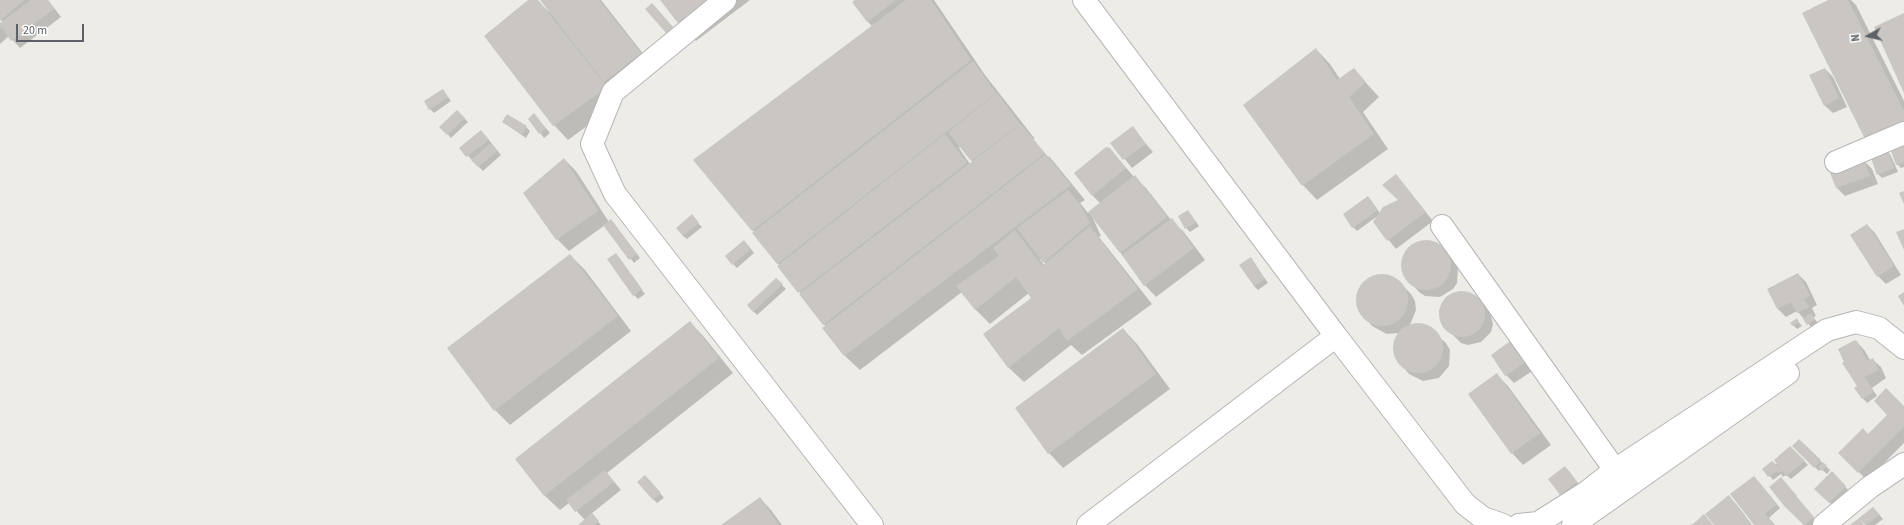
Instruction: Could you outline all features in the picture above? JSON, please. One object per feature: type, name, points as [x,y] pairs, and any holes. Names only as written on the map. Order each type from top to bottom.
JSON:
[{"type":"street","points":[[725,0],[613,92],[592,144],[615,194],[872,525]]},
{"type":"street","points":[[1084,0],[1336,336],[1465,504],[1483,518],[1503,525]]},
{"type":"street","points":[[1836,162],[1904,133]]},
{"type":"street","points":[[1442,226],[1615,470]]},
{"type":"street","points":[[1519,525],[1538,523],[1587,492],[1615,470],[1826,330],[1856,322],[1879,328],[1904,348]]},
{"type":"street","points":[[1573,525],[1824,347],[1836,337],[1845,325]]},
{"type":"street","points":[[1088,525],[1336,336]]},
{"type":"street","points":[[1824,525],[1870,487],[1904,464]]},
{"type":"building","points":[[0,0],[24,0],[0,21]]},
{"type":"building","points":[[31,0],[48,0],[54,9],[11,41],[2,28],[0,29],[0,23]]},
{"type":"building","points":[[528,0],[538,0],[607,87],[553,126],[484,36]]},
{"type":"building","points":[[540,0],[599,0],[641,53],[604,82]]},
{"type":"building","points":[[660,0],[717,0],[681,27]]},
{"type":"building","points":[[855,0],[896,0],[867,22],[852,2]]},
{"type":"building","points":[[906,0],[931,0],[971,60],[752,231],[693,160]]},
{"type":"building","points":[[1828,0],[1848,0],[1904,111],[1904,122],[1866,141],[1802,13]]},
{"type":"building","points":[[652,3],[681,36],[674,42],[645,9]]},
{"type":"building","points":[[1904,13],[1904,93],[1874,27]]},
{"type":"building","points":[[1316,48],[1337,80],[1354,68],[1366,82],[1349,97],[1374,134],[1302,186],[1243,105]]},
{"type":"building","points":[[973,61],[996,93],[777,264],[752,233]]},
{"type":"building","points":[[1825,68],[1839,98],[1824,106],[1809,75]]},
{"type":"building","points":[[443,89],[448,97],[429,110],[424,101]]},
{"type":"building","points":[[997,93],[1020,124],[971,161],[948,132]]},
{"type":"building","points":[[457,110],[465,118],[447,135],[439,127]]},
{"type":"building","points":[[534,113],[546,129],[539,134],[528,119]]},
{"type":"building","points":[[507,114],[527,126],[522,135],[502,122]]},
{"type":"building","points":[[1021,124],[1045,153],[823,325],[799,294]]},
{"type":"building","points":[[1133,126],[1146,144],[1123,160],[1110,143]]},
{"type":"building","points":[[481,130],[489,140],[466,157],[459,148]]},
{"type":"building","points":[[945,134],[967,163],[798,293],[777,266]]},
{"type":"building","points":[[491,143],[497,151],[478,167],[471,160]]},
{"type":"building","points":[[1904,144],[1904,162],[1896,165],[1890,148]]},
{"type":"building","points":[[1106,147],[1110,148],[1126,168],[1092,196],[1074,173]]},
{"type":"building","points":[[1888,151],[1894,168],[1877,175],[1871,158]]},
{"type":"building","points":[[1046,154],[1071,185],[844,356],[822,328]]},
{"type":"building","points":[[564,158],[598,211],[556,240],[523,193]]},
{"type":"building","points":[[1864,160],[1870,176],[1836,188],[1830,173]]},
{"type":"building","points":[[1396,174],[1426,212],[1387,241],[1373,222],[1383,207],[1398,200],[1382,185]]},
{"type":"building","points":[[1135,175],[1167,217],[1120,253],[1088,212]]},
{"type":"building","points":[[1068,190],[1079,203],[1090,223],[1043,263],[1017,228]]},
{"type":"building","points":[[1904,191],[1904,204],[1899,193]]},
{"type":"building","points":[[1368,196],[1378,210],[1352,228],[1343,214]]},
{"type":"building","points":[[1188,210],[1196,222],[1185,229],[1178,216]]},
{"type":"building","points":[[692,214],[699,223],[683,236],[676,228]]},
{"type":"building","points":[[1172,218],[1194,248],[1144,286],[1122,255]]},
{"type":"building","points":[[611,219],[637,254],[629,260],[603,225]]},
{"type":"building","points":[[1867,224],[1894,266],[1877,277],[1850,235]]},
{"type":"building","points":[[1090,226],[1138,289],[1067,341],[1059,328],[1008,368],[983,334],[1031,298],[1016,277],[975,310],[956,286],[999,256],[993,248],[1015,230],[1042,266]]},
{"type":"building","points":[[1904,229],[1904,250],[1896,232]]},
{"type":"building","points":[[744,240],[751,249],[732,265],[725,256]]},
{"type":"building","points":[[1426,240],[1436,242],[1444,247],[1449,255],[1451,265],[1449,275],[1444,283],[1436,288],[1426,290],[1416,288],[1408,283],[1403,275],[1401,265],[1403,255],[1408,247],[1416,242]]},
{"type":"building","points":[[616,253],[642,289],[633,296],[607,259]]},
{"type":"building","points":[[570,254],[618,316],[494,411],[447,348]]},
{"type":"building","points":[[1251,257],[1265,279],[1254,286],[1239,265]]},
{"type":"building","points":[[1798,273],[1810,296],[1804,299],[1809,307],[1797,313],[1791,302],[1777,309],[1767,289]]},
{"type":"building","points":[[1382,274],[1396,278],[1404,286],[1408,300],[1404,314],[1396,322],[1382,326],[1368,322],[1360,314],[1356,300],[1360,286],[1368,278]]},
{"type":"building","points":[[776,278],[783,284],[753,312],[747,305]]},
{"type":"building","points":[[1467,291],[1479,297],[1484,305],[1484,323],[1479,331],[1471,336],[1457,337],[1445,331],[1440,323],[1439,309],[1445,297],[1453,292]]},
{"type":"building","points":[[1904,292],[1904,306],[1898,296]]},
{"type":"building","points":[[1811,313],[1815,319],[1807,325],[1803,319]]},
{"type":"building","points":[[1797,318],[1799,322],[1793,326],[1790,323]]},
{"type":"building","points":[[690,321],[719,358],[544,496],[515,459]]},
{"type":"building","points":[[1413,323],[1423,323],[1436,330],[1443,343],[1443,353],[1436,366],[1423,373],[1413,373],[1404,369],[1397,362],[1393,353],[1393,343],[1397,334],[1404,327]]},
{"type":"building","points":[[1123,328],[1156,374],[1048,454],[1015,408]]},
{"type":"building","points":[[1527,329],[1541,351],[1505,376],[1491,355]]},
{"type":"building","points":[[1855,340],[1857,341],[1867,361],[1873,358],[1879,370],[1865,377],[1874,392],[1862,399],[1854,388],[1857,386],[1842,363],[1844,362],[1838,349]]},
{"type":"building","points":[[1497,373],[1540,433],[1511,454],[1468,394]]},
{"type":"building","points":[[1886,388],[1904,406],[1904,427],[1858,473],[1838,453],[1863,428],[1868,434],[1887,415],[1874,401]]},
{"type":"building","points":[[1799,439],[1821,460],[1814,468],[1792,446]]},
{"type":"building","points":[[1790,446],[1805,461],[1786,476],[1782,471],[1779,473],[1777,471],[1768,477],[1762,469],[1772,461],[1780,468],[1774,460]]},
{"type":"building","points":[[1823,462],[1827,466],[1822,471],[1818,467]]},
{"type":"building","points":[[1565,466],[1577,482],[1560,495],[1548,479]]},
{"type":"building","points":[[605,470],[614,482],[575,512],[566,500]]},
{"type":"building","points":[[1832,471],[1846,486],[1829,503],[1814,489]]},
{"type":"building","points":[[645,475],[661,493],[653,500],[637,482]]},
{"type":"building","points":[[1754,476],[1777,504],[1765,514],[1774,525],[1754,525],[1730,494]]},
{"type":"building","points":[[1781,477],[1797,496],[1793,501],[1797,497],[1814,517],[1804,525],[1785,507],[1769,487]]},
{"type":"building","points":[[1729,495],[1751,525],[1714,525],[1705,514]]},
{"type":"building","points":[[760,497],[779,525],[721,525]]},
{"type":"building","points":[[1873,507],[1880,515],[1865,525],[1859,518]]},
{"type":"building","points":[[592,513],[599,521],[594,525],[578,525]]},
{"type":"building","points":[[1704,514],[1713,525],[1689,525],[1693,524]]},
{"type":"building","points":[[1859,518],[1864,525],[1850,525]]}]
